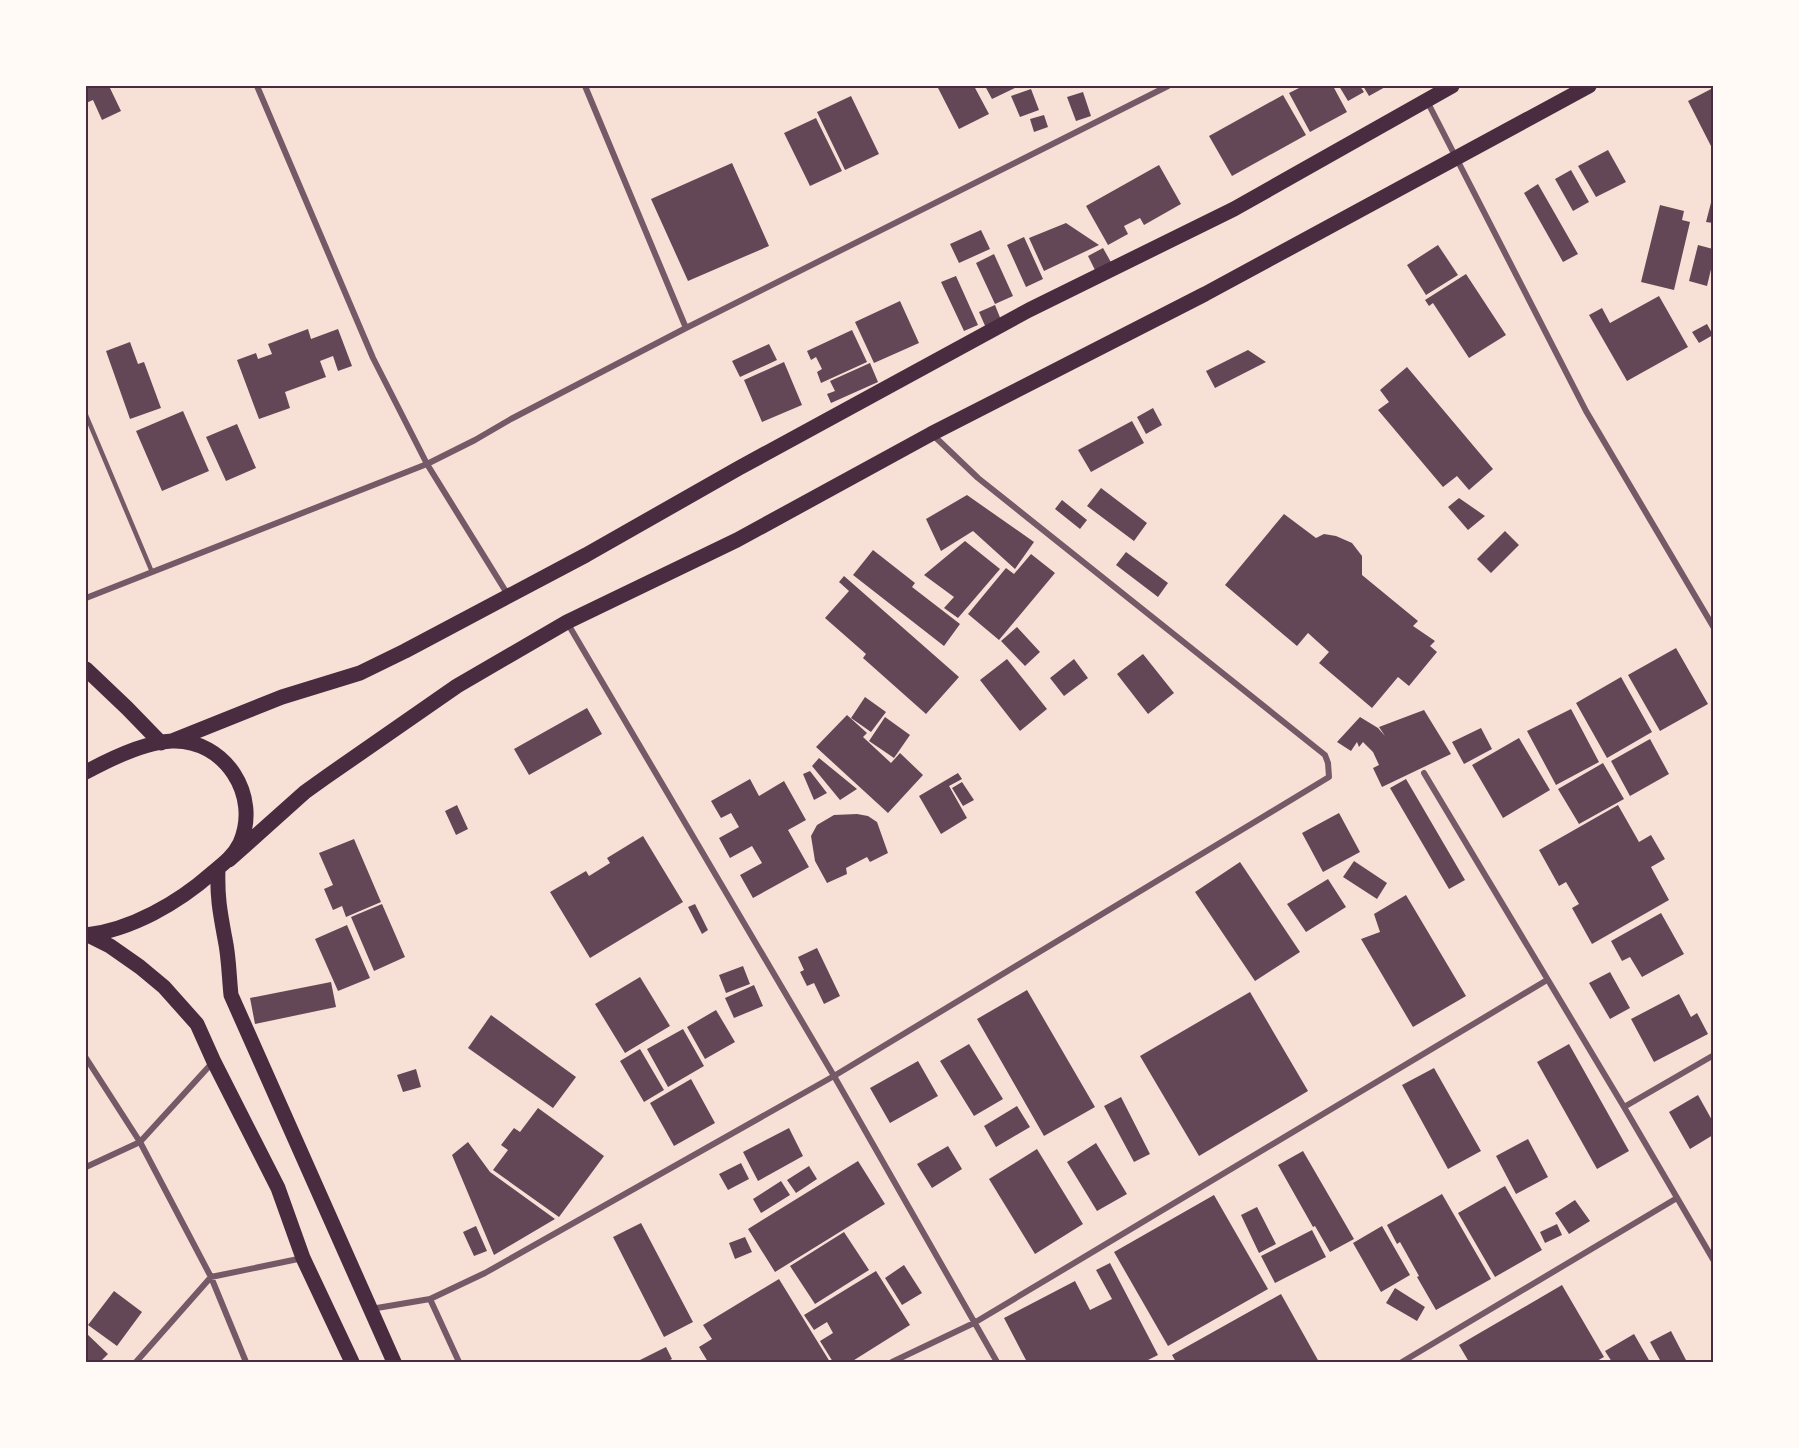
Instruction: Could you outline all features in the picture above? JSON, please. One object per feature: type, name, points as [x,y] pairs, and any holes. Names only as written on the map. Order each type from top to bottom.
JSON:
[{"type":"main road","points":[[86,772],[119,755],[166,742],[282,697],[331,684],[360,673],[586,555],[739,468],[1019,315],[1234,209],[1452,86]]},
{"type":"main road","points":[[87,935],[123,925],[166,906],[192,891],[305,792],[457,686],[567,622],[737,540],[931,434],[1205,294],[1588,86]]},
{"type":"main road","points":[[86,669],[166,742],[190,743],[208,750],[232,769],[240,783],[245,796],[247,812],[245,828],[239,844],[223,864],[218,903],[231,995],[394,1362]]},
{"type":"main road","points":[[87,935],[123,954],[165,987],[197,1024],[278,1188],[303,1258],[352,1362]]},
{"type":"street","points":[[256,86],[373,358],[427,464],[508,595]]},
{"type":"street","points":[[585,86],[686,328]]},
{"type":"street","points":[[86,598],[427,464],[686,328],[1168,86]]},
{"type":"street","points":[[1426,100],[1586,411],[1713,628]]},
{"type":"street","points":[[371,1309],[430,1299],[485,1273],[834,1076],[1329,777],[1328,763],[1324,755],[978,478],[931,434]]},
{"type":"street","points":[[567,622],[834,1076],[997,1362]]},
{"type":"street","points":[[1424,773],[1624,1107],[1713,1261]]},
{"type":"street","points":[[892,1362],[974,1323],[1547,980]]},
{"type":"street","points":[[1624,1107],[1713,1055]]},
{"type":"street","points":[[86,1058],[140,1142],[212,1276],[246,1362]]},
{"type":"street","points":[[86,1167],[140,1142],[214,1062]]},
{"type":"street","points":[[1401,1362],[1677,1198]]},
{"type":"street","points":[[136,1362],[212,1276],[303,1258]]},
{"type":"street","points":[[430,1299],[459,1362]]},
{"type":"lane","points":[[86,415],[152,572]]},
{"type":"building","points":[[86,86],[109,86],[121,111],[102,120],[93,100],[86,103]]},
{"type":"building","points":[[937,86],[974,86],[989,114],[959,129]]},
{"type":"building","points":[[985,86],[1019,86],[992,99]]},
{"type":"building","points":[[1303,86],[1333,86],[1347,112],[1310,132],[1289,93]]},
{"type":"building","points":[[1339,86],[1360,86],[1364,92],[1348,101]]},
{"type":"building","points":[[1363,86],[1387,86],[1369,96]]},
{"type":"building","points":[[1713,88],[1713,150],[1688,101]]},
{"type":"building","points":[[1031,89],[1039,110],[1020,117],[1011,96]]},
{"type":"building","points":[[1083,92],[1091,116],[1076,121],[1067,97]]},
{"type":"building","points":[[1283,95],[1306,135],[1232,176],[1209,136]]},
{"type":"building","points":[[851,96],[879,154],[845,170],[817,112]]},
{"type":"building","points":[[1044,115],[1048,127],[1034,132],[1030,119]]},
{"type":"building","points":[[816,118],[842,171],[810,186],[784,133]]},
{"type":"building","points":[[1608,150],[1626,182],[1596,197],[1578,166]]},
{"type":"building","points":[[732,163],[769,246],[688,281],[651,199]]},
{"type":"building","points":[[1159,165],[1181,204],[1144,225],[1140,218],[1124,226],[1128,234],[1108,245],[1086,206]]},
{"type":"building","points":[[1571,170],[1589,202],[1573,211],[1555,179]]},
{"type":"building","points":[[1538,184],[1578,254],[1563,262],[1524,193]]},
{"type":"building","points":[[1713,195],[1713,223],[1706,222]]},
{"type":"building","points":[[1660,205],[1684,211],[1682,220],[1690,222],[1674,290],[1641,282]]},
{"type":"building","points":[[1066,223],[1099,245],[1044,271],[1029,238]]},
{"type":"building","points":[[981,230],[990,249],[959,263],[950,244]]},
{"type":"building","points":[[1024,237],[1043,279],[1026,287],[1007,245]]},
{"type":"building","points":[[1438,245],[1458,275],[1426,295],[1407,265]]},
{"type":"building","points":[[1698,245],[1713,249],[1713,261],[1707,286],[1689,281]]},
{"type":"building","points":[[1103,248],[1112,264],[1096,272],[1088,256]]},
{"type":"building","points":[[994,254],[1013,296],[995,304],[976,263]]},
{"type":"building","points":[[1466,274],[1506,335],[1469,358],[1433,303],[1429,306],[1425,300]]},
{"type":"building","points":[[956,276],[978,325],[964,331],[941,282]]},
{"type":"building","points":[[1659,296],[1688,347],[1627,381],[1589,315],[1602,308],[1610,323]]},
{"type":"building","points":[[900,301],[919,343],[874,363],[855,322]]},
{"type":"building","points":[[995,305],[1001,320],[986,328],[979,312]]},
{"type":"building","points":[[1707,324],[1713,335],[1699,343],[1692,332]]},
{"type":"building","points":[[308,329],[311,339],[338,329],[352,366],[338,371],[333,356],[320,361],[326,377],[285,392],[290,408],[259,419],[237,360],[256,353],[258,359],[272,354],[268,344]]},
{"type":"building","points":[[852,330],[867,362],[821,383],[817,372],[822,369],[816,357],[811,360],[807,351]]},
{"type":"building","points":[[130,342],[138,364],[144,362],[161,408],[130,419],[106,351]]},
{"type":"building","points":[[769,344],[777,360],[740,377],[732,361]]},
{"type":"building","points":[[1248,350],[1266,362],[1215,388],[1206,371]]},
{"type":"building","points":[[784,362],[802,405],[762,422],[744,380]]},
{"type":"building","points":[[870,363],[878,382],[831,403],[827,394],[835,391],[830,381]]},
{"type":"building","points":[[1407,367],[1493,469],[1469,490],[1457,476],[1443,487],[1378,410],[1389,402],[1380,390]]},
{"type":"building","points":[[1153,408],[1162,425],[1146,434],[1137,417]]},
{"type":"building","points":[[183,411],[209,471],[162,491],[136,431]]},
{"type":"building","points":[[1132,421],[1144,443],[1091,472],[1078,450]]},
{"type":"building","points":[[237,424],[256,468],[226,481],[206,437]]},
{"type":"building","points":[[1101,488],[1147,523],[1134,541],[1087,506]]},
{"type":"building","points":[[967,495],[1034,542],[1015,569],[973,531],[941,551],[926,519]]},
{"type":"building","points":[[1459,498],[1485,516],[1468,530],[1448,507]]},
{"type":"building","points":[[1062,500],[1087,520],[1080,529],[1055,509]]},
{"type":"building","points":[[1284,514],[1316,538],[1324,534],[1352,543],[1362,556],[1362,575],[1418,621],[1413,626],[1435,641],[1430,646],[1437,652],[1409,686],[1398,677],[1372,708],[1319,663],[1329,652],[1308,633],[1297,646],[1225,585]]},
{"type":"building","points":[[1505,531],[1519,545],[1491,573],[1477,559]]},
{"type":"building","points":[[965,541],[1000,569],[958,618],[944,608],[954,597],[924,575]]},
{"type":"building","points":[[873,550],[915,583],[912,587],[960,624],[944,646],[853,575]]},
{"type":"building","points":[[1126,552],[1168,583],[1158,597],[1116,565]]},
{"type":"building","points":[[1031,554],[1055,573],[999,640],[968,614],[1006,568],[1014,574]]},
{"type":"building","points":[[844,576],[959,677],[926,714],[863,658],[866,654],[825,618],[849,591],[839,582]]},
{"type":"building","points":[[1017,627],[1040,652],[1025,666],[1001,641]]},
{"type":"building","points":[[1676,648],[1708,704],[1660,731],[1628,675]]},
{"type":"building","points":[[1143,654],[1174,693],[1148,714],[1117,674]]},
{"type":"building","points":[[1007,659],[1047,709],[1020,731],[980,680]]},
{"type":"building","points":[[1074,659],[1088,678],[1064,696],[1050,678]]},
{"type":"building","points":[[1621,677],[1652,732],[1607,758],[1576,703]]},
{"type":"building","points":[[865,697],[886,712],[871,732],[851,718]]},
{"type":"building","points":[[587,708],[602,734],[529,775],[514,749]]},
{"type":"building","points":[[1571,709],[1599,762],[1556,785],[1527,731]]},
{"type":"building","points":[[1424,710],[1451,754],[1382,787],[1373,768],[1379,765],[1373,752],[1363,742],[1359,747],[1357,742],[1351,751],[1337,742],[1360,717],[1378,728],[1385,736],[1379,727]]},
{"type":"building","points":[[847,715],[867,733],[863,737],[891,763],[900,753],[923,775],[888,813],[816,747]]},
{"type":"building","points":[[885,717],[910,735],[894,758],[869,741]]},
{"type":"building","points":[[1481,728],[1492,749],[1464,764],[1452,742]]},
{"type":"building","points":[[1519,738],[1550,790],[1503,818],[1472,765]]},
{"type":"building","points":[[1650,739],[1669,774],[1630,796],[1611,761]]},
{"type":"building","points":[[819,758],[857,789],[840,800],[812,766]]},
{"type":"building","points":[[1603,763],[1624,799],[1579,824],[1558,789]]},
{"type":"building","points":[[810,771],[827,793],[814,800],[803,774]]},
{"type":"building","points":[[958,773],[962,779],[949,786],[967,818],[941,834],[919,796]]},
{"type":"building","points":[[750,779],[759,796],[784,781],[806,820],[788,830],[809,867],[753,898],[740,875],[762,863],[752,846],[730,858],[719,838],[739,827],[731,813],[721,818],[711,801]]},
{"type":"building","points":[[1406,779],[1465,880],[1449,889],[1390,788]]},
{"type":"building","points":[[962,782],[974,800],[963,806],[952,788]]},
{"type":"building","points":[[457,805],[468,829],[456,835],[445,811]]},
{"type":"building","points":[[1618,805],[1639,842],[1651,835],[1665,859],[1651,867],[1669,900],[1592,944],[1572,908],[1579,904],[1566,882],[1559,886],[1539,850]]},
{"type":"building","points":[[1339,813],[1360,852],[1323,872],[1302,833]]},
{"type":"building","points":[[834,815],[868,816],[877,822],[888,853],[870,862],[867,857],[846,868],[847,874],[827,883],[815,861],[811,836],[817,825]]},
{"type":"building","points":[[643,836],[683,902],[590,958],[550,892],[586,871],[589,876],[610,863],[607,858]]},
{"type":"building","points":[[354,839],[381,902],[346,917],[342,906],[333,910],[324,889],[333,885],[319,853]]},
{"type":"building","points":[[1354,861],[1387,883],[1377,899],[1343,877]]},
{"type":"building","points":[[1240,862],[1300,952],[1255,981],[1195,892]]},
{"type":"building","points":[[1328,879],[1346,907],[1306,932],[1287,904]]},
{"type":"building","points":[[1406,895],[1466,996],[1413,1027],[1361,939],[1380,932],[1374,914]]},
{"type":"building","points":[[382,904],[405,957],[374,971],[351,917]]},
{"type":"building","points":[[695,904],[708,930],[702,934],[688,907]]},
{"type":"building","points":[[1661,913],[1684,954],[1642,977],[1630,957],[1622,961],[1611,941]]},
{"type":"building","points":[[347,925],[370,978],[338,991],[315,939]]},
{"type":"building","points":[[817,948],[840,996],[824,1004],[814,983],[807,986],[800,972],[804,970],[798,957]]},
{"type":"building","points":[[743,966],[750,984],[726,993],[719,975]]},
{"type":"building","points":[[1610,972],[1630,1008],[1610,1019],[1589,983]]},
{"type":"building","points":[[640,977],[670,1026],[625,1053],[595,1004]]},
{"type":"building","points":[[331,982],[336,1007],[255,1024],[250,998]]},
{"type":"building","points":[[754,985],[763,1006],[734,1018],[725,998]]},
{"type":"building","points":[[1027,990],[1095,1107],[1044,1136],[977,1019]]},
{"type":"building","points":[[1250,992],[1308,1091],[1199,1156],[1140,1056]]},
{"type":"building","points":[[1679,994],[1691,1017],[1697,1013],[1708,1034],[1654,1062],[1631,1019]]},
{"type":"building","points":[[716,1010],[735,1042],[705,1059],[687,1027]]},
{"type":"building","points":[[491,1015],[576,1077],[553,1108],[468,1048]]},
{"type":"building","points":[[683,1029],[704,1066],[668,1087],[647,1049]]},
{"type":"building","points":[[969,1044],[1003,1099],[974,1116],[940,1061]]},
{"type":"building","points":[[1569,1044],[1629,1151],[1597,1169],[1537,1062]]},
{"type":"building","points":[[640,1049],[664,1090],[644,1102],[620,1061]]},
{"type":"building","points":[[918,1061],[938,1096],[890,1123],[870,1088]]},
{"type":"building","points":[[1434,1068],[1481,1151],[1448,1169],[1402,1085]]},
{"type":"building","points":[[416,1069],[421,1087],[403,1092],[397,1075]]},
{"type":"building","points":[[691,1079],[715,1123],[674,1146],[650,1103]]},
{"type":"building","points":[[1698,1095],[1713,1122],[1713,1135],[1690,1149],[1669,1112]]},
{"type":"building","points":[[1121,1097],[1150,1154],[1134,1162],[1104,1106]]},
{"type":"building","points":[[1017,1106],[1030,1127],[996,1147],[984,1126]]},
{"type":"building","points":[[538,1108],[604,1156],[559,1217],[493,1170],[508,1150],[501,1145],[514,1128],[520,1132]]},
{"type":"building","points":[[789,1128],[803,1156],[758,1181],[743,1152]]},
{"type":"building","points":[[1528,1139],[1548,1177],[1516,1194],[1496,1156]]},
{"type":"building","points":[[468,1142],[490,1172],[555,1219],[494,1255],[452,1155]]},
{"type":"building","points":[[1096,1143],[1127,1194],[1097,1211],[1067,1162]]},
{"type":"building","points":[[948,1146],[962,1169],[932,1188],[917,1164]]},
{"type":"building","points":[[1037,1149],[1083,1224],[1035,1254],[989,1179]]},
{"type":"building","points":[[1303,1151],[1354,1239],[1330,1252],[1278,1165]]},
{"type":"building","points":[[858,1161],[885,1204],[775,1272],[748,1229]]},
{"type":"building","points":[[741,1163],[749,1179],[728,1190],[719,1174]]},
{"type":"building","points":[[809,1166],[817,1179],[796,1193],[787,1180]]},
{"type":"building","points":[[781,1181],[790,1195],[761,1213],[753,1199]]},
{"type":"building","points":[[1505,1186],[1542,1250],[1495,1277],[1458,1213]]},
{"type":"building","points":[[1442,1194],[1491,1279],[1436,1310],[1400,1242],[1397,1244],[1387,1225]]},
{"type":"building","points":[[1214,1195],[1268,1289],[1168,1346],[1114,1252]]},
{"type":"building","points":[[1575,1200],[1590,1221],[1569,1234],[1555,1213]]},
{"type":"building","points":[[1257,1207],[1276,1244],[1259,1253],[1241,1215]]},
{"type":"building","points":[[641,1223],[693,1322],[664,1337],[613,1237]]},
{"type":"building","points":[[1557,1224],[1562,1235],[1545,1243],[1540,1232]]},
{"type":"building","points":[[476,1226],[487,1251],[474,1256],[463,1232]]},
{"type":"building","points":[[1382,1226],[1410,1275],[1381,1292],[1353,1243]]},
{"type":"building","points":[[1312,1230],[1326,1257],[1275,1283],[1261,1256]]},
{"type":"building","points":[[844,1232],[869,1270],[815,1304],[790,1266]]},
{"type":"building","points":[[745,1237],[752,1252],[735,1259],[729,1243]]},
{"type":"building","points":[[1110,1263],[1158,1355],[1144,1362],[1027,1362],[1004,1318],[1075,1281],[1090,1310],[1112,1299],[1096,1270]]},
{"type":"building","points":[[904,1265],[922,1293],[902,1305],[885,1278]]},
{"type":"building","points":[[876,1271],[910,1325],[851,1362],[833,1362],[820,1341],[833,1333],[827,1322],[814,1330],[804,1315]]},
{"type":"building","points":[[779,1279],[830,1362],[708,1362],[699,1347],[712,1339],[703,1325]]},
{"type":"building","points":[[1562,1285],[1604,1357],[1595,1362],[1469,1362],[1459,1345]]},
{"type":"building","points":[[1395,1288],[1425,1307],[1417,1321],[1386,1303]]},
{"type":"building","points":[[114,1291],[142,1312],[117,1346],[88,1325]]},
{"type":"building","points":[[1281,1294],[1319,1362],[1176,1362],[1172,1355]]},
{"type":"building","points":[[1671,1331],[1687,1362],[1661,1362],[1650,1342]]},
{"type":"building","points":[[86,1333],[108,1354],[100,1362],[86,1362]]},
{"type":"building","points":[[1634,1334],[1650,1362],[1612,1362],[1605,1351]]},
{"type":"building","points":[[666,1347],[672,1359],[666,1362],[636,1362]]}]
